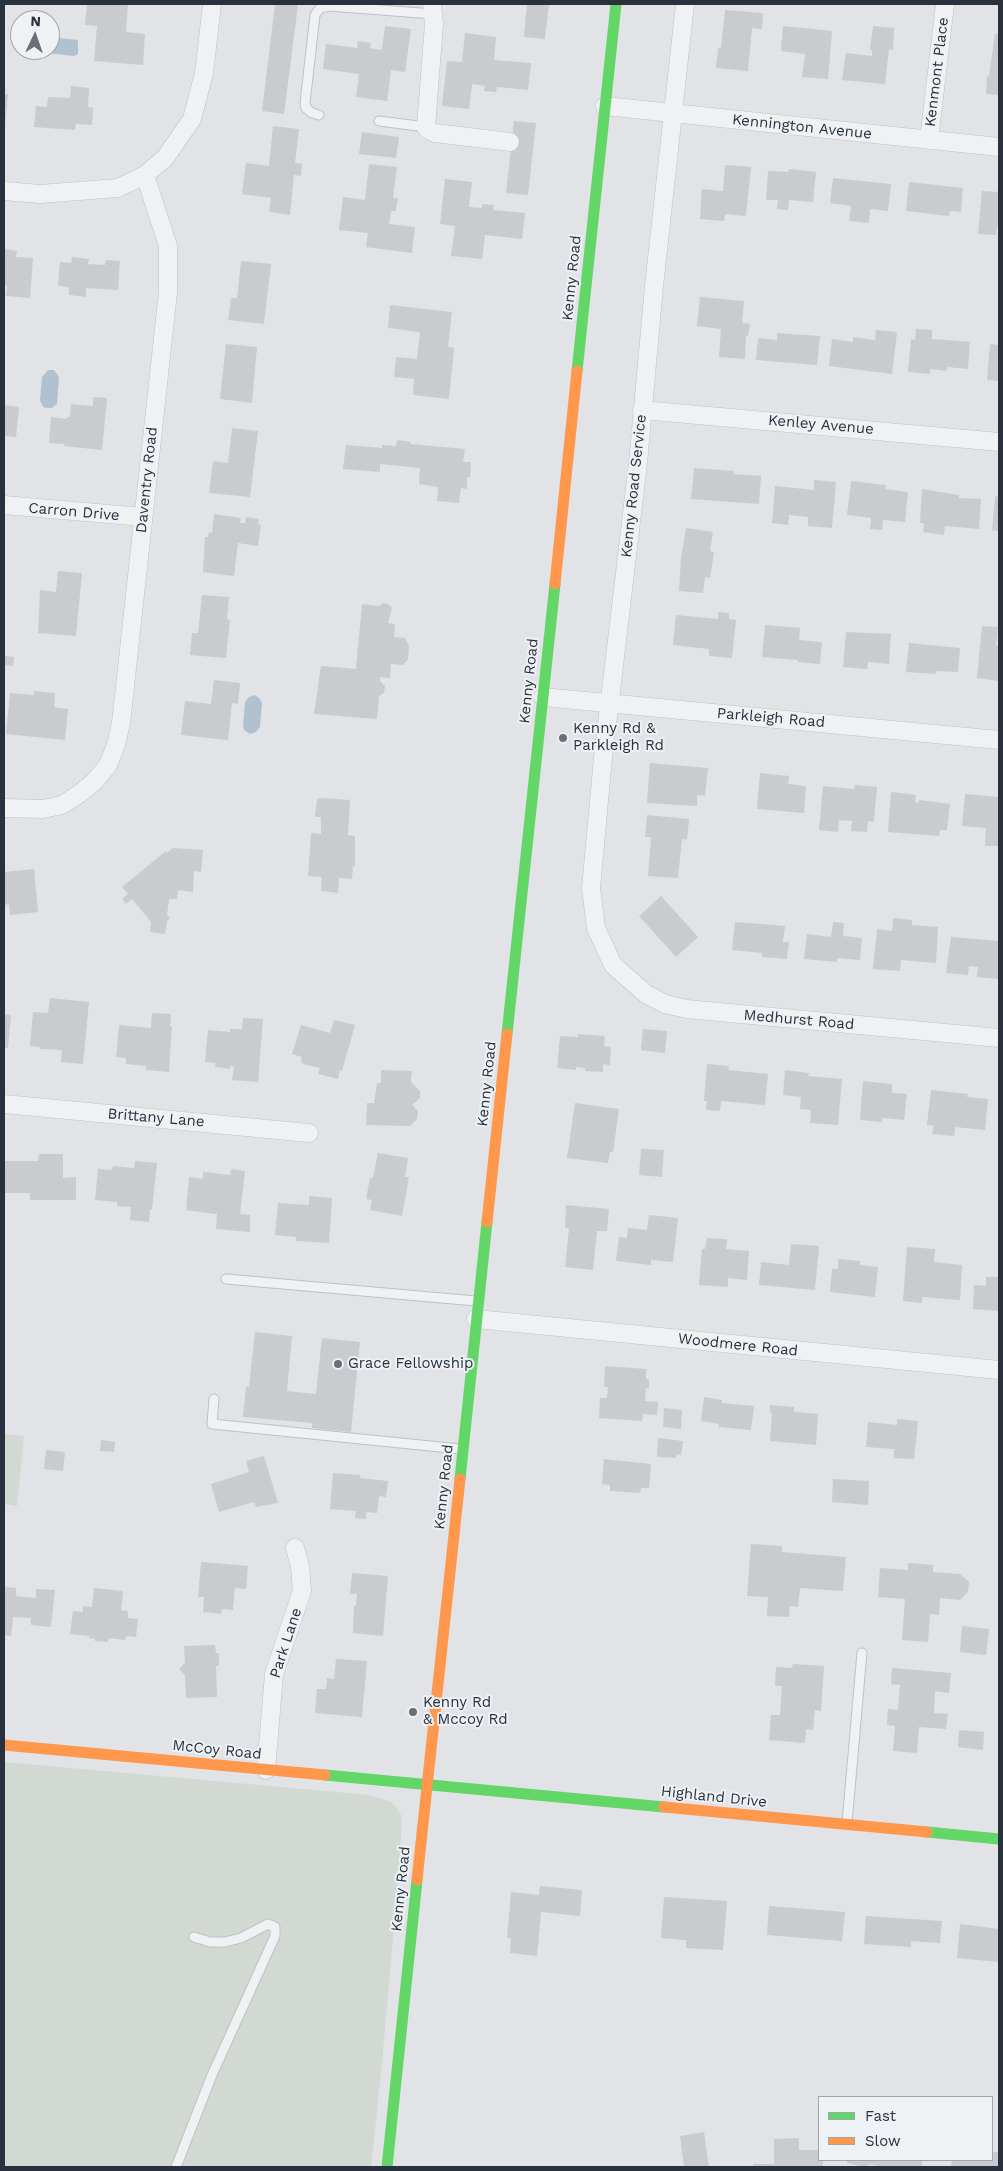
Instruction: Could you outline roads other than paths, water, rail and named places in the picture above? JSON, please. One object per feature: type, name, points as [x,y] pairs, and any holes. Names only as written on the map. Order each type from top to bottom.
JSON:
[{"type":"main road","name":"Kenny Road","points":[[387,2167],[616,4]]},
{"type":"main road","name":"McCoy Road","points":[[4,1745],[426,1786]]},
{"type":"main road","name":"Highland Drive","points":[[426,1786],[999,1839]]},
{"type":"street","points":[[4,192],[40,194],[118,188],[145,175],[166,158],[192,119],[204,73],[212,4]]},
{"type":"street","name":"Kenny Road Service","points":[[613,965],[596,928],[591,888],[654,286],[686,4]]},
{"type":"street","name":"Kenmont Place","points":[[929,140],[945,4]]},
{"type":"street","points":[[433,9],[426,127],[428,130],[436,133],[510,142]]},
{"type":"street","name":"Kennington Avenue","points":[[605,106],[999,147]]},
{"type":"street","name":"Daventry Road","points":[[4,808],[43,809],[62,805],[79,794],[94,782],[108,765],[121,723],[168,292],[168,246],[145,175]]},
{"type":"street","name":"Kenley Avenue","points":[[642,410],[999,442]]},
{"type":"street","name":"Carron Drive","points":[[4,506],[143,518]]},
{"type":"street","name":"Parkleigh Road","points":[[543,697],[999,740]]},
{"type":"street","name":"Medhurst Road","points":[[613,965],[646,994],[665,1004],[687,1010],[999,1038]]},
{"type":"street","name":"Brittany Lane","points":[[4,1104],[309,1133]]},
{"type":"street","name":"Woodmere Road","points":[[476,1320],[999,1370]]},
{"type":"street","name":"Park Lane","points":[[266,1770],[274,1674],[302,1591],[300,1566],[295,1548]]},
{"type":"lane","points":[[319,115],[312,113],[306,108],[305,104],[315,15],[320,8],[329,6],[433,9]]},
{"type":"lane","points":[[379,121],[426,127]]},
{"type":"lane","points":[[226,1279],[478,1301]]},
{"type":"lane","points":[[214,1399],[212,1424],[463,1449]]},
{"type":"lane","points":[[846,1825],[862,1653]]},
{"type":"lane","points":[[176,2167],[212,2075],[275,1936],[275,1927],[268,1924],[241,1938],[225,1942],[210,1942],[194,1937]]},
{"type":"water","points":[[60,38],[78,40],[78,54],[74,56],[60,54]]},
{"type":"water","points":[[48,370],[54,370],[59,377],[57,404],[52,408],[43,407],[40,400],[42,377]]},
{"type":"water","points":[[255,695],[262,703],[260,727],[256,732],[250,734],[244,730],[243,726],[245,702],[249,697]]},
{"type":"place","name":"Kenny Rd & Parkleigh Rd","points":[[563,738]]},
{"type":"place","name":"Grace Fellowship","points":[[338,1364]]},
{"type":"place","name":"Kenny Rd & Mccoy Rd","points":[[413,1712]]}]
